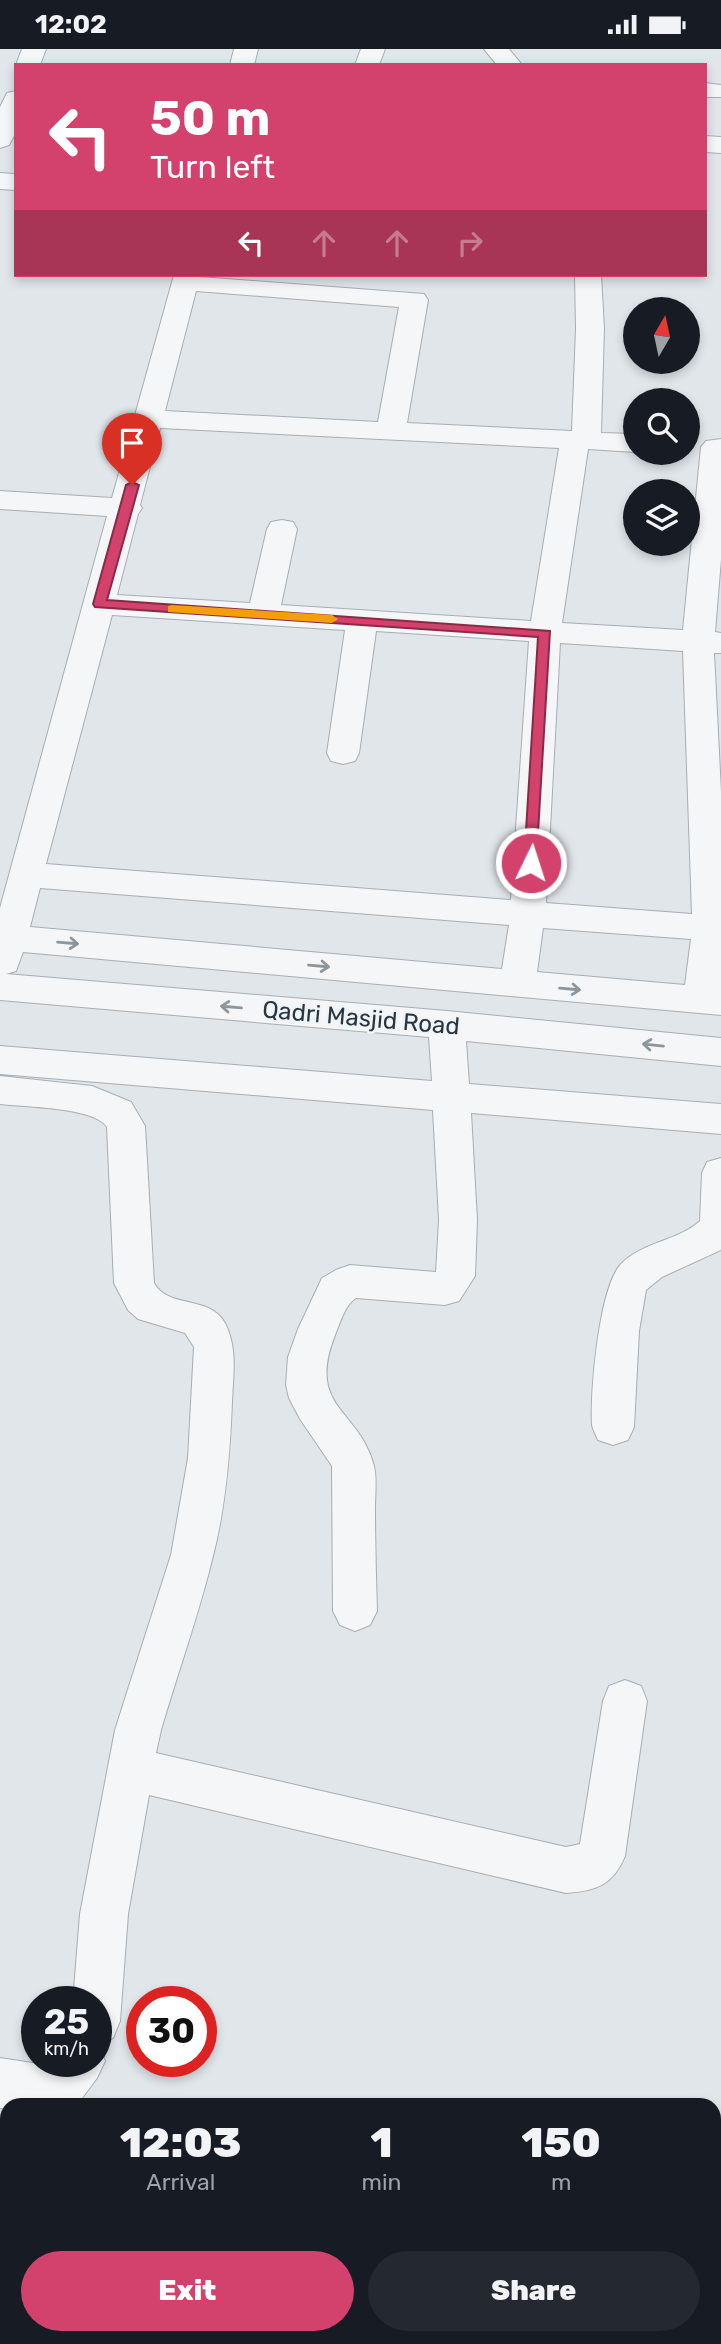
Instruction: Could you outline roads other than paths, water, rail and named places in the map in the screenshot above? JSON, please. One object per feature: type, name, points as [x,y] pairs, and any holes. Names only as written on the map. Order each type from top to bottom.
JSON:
[{"type":"street","points":[[496,49],[508,63]]},
{"type":"street","points":[[0,140],[14,103]]},
{"type":"street","points":[[517,985],[528,914],[545,633],[580,440],[590,328],[588,277]]},
{"type":"street","points":[[0,974],[4,938],[25,875],[127,508],[186,278],[415,300],[391,431]]},
{"type":"street","points":[[150,419],[623,442]]},
{"type":"street","points":[[708,446],[715,929],[711,1001]]},
{"type":"street","points":[[0,500],[127,508]]},
{"type":"street","points":[[263,615],[282,529]]},
{"type":"street","points":[[100,604],[710,643]]},
{"type":"street","points":[[343,753],[362,621]]},
{"type":"street","points":[[25,875],[715,929]]},
{"type":"street","name":"Qadri Masjid Road","points":[[4,938],[711,1001]]},
{"type":"street","name":"Qadri Masjid Road","points":[[0,987],[447,1025],[721,1052]]},
{"type":"street","points":[[355,1611],[354,1466],[348,1452],[310,1397],[306,1377],[307,1361],[336,1290],[342,1284],[350,1281],[444,1289],[450,1286],[455,1276],[458,1220],[447,1025]]},
{"type":"street","points":[[0,1060],[721,1119]]},
{"type":"street","points":[[0,1090],[92,1100],[118,1112],[127,1126],[134,1283],[138,1298],[151,1309],[201,1321],[211,1331],[213,1339],[209,1458],[192,1555],[138,1730],[104,1914],[99,1986]]},
{"type":"street","points":[[613,1427],[624,1302],[630,1281],[644,1267],[683,1252],[706,1239],[720,1224],[721,1173]]},
{"type":"street","points":[[131,1769],[565,1870],[586,1869],[602,1856],[625,1701]]},
{"type":"street","points":[[0,2084],[66,2086]]}]
